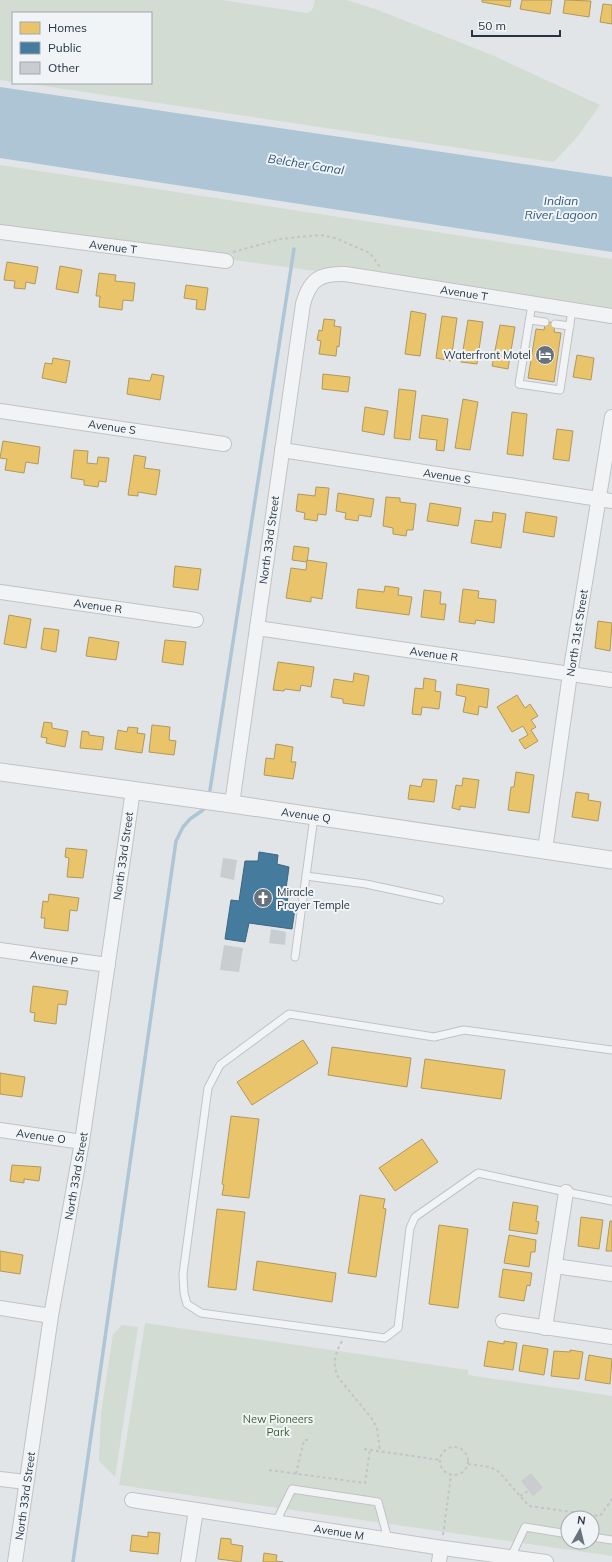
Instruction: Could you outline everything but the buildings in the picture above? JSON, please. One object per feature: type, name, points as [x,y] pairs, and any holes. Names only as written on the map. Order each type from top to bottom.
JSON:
[{"type":"street","name":"Avenue T","points":[[0,232],[229,257]]},
{"type":"street","name":"Avenue T","points":[[316,279],[331,273],[612,316]]},
{"type":"street","name":"North 33rd Street","points":[[232,804],[304,304],[306,294],[316,279]]},
{"type":"street","name":"Avenue S","points":[[0,411],[224,444]]},
{"type":"street","name":"North 31st Street","points":[[545,850],[570,674],[606,500],[612,417]]},
{"type":"street","name":"Avenue S","points":[[282,450],[606,500]]},
{"type":"street","name":"Avenue R","points":[[0,592],[196,620]]},
{"type":"street","name":"Avenue R","points":[[257,628],[612,680]]},
{"type":"street","name":"Avenue Q","points":[[0,772],[232,804],[612,860]]},
{"type":"street","name":"North 33rd Street","points":[[16,1562],[26,1482],[51,1316],[82,1142],[133,790]]},
{"type":"street","name":"Avenue P","points":[[0,950],[108,965]]},
{"type":"street","name":"Avenue O","points":[[0,1130],[82,1142]]},
{"type":"street","points":[[545,1328],[566,1192]]},
{"type":"street","points":[[554,1266],[612,1274]]},
{"type":"street","points":[[0,1308],[51,1316]]},
{"type":"street","points":[[503,1321],[612,1337]]},
{"type":"street","points":[[0,1479],[26,1482]]},
{"type":"street","name":"Avenue M","points":[[132,1500],[388,1539],[442,1543],[511,1557],[546,1562]]},
{"type":"street","points":[[188,1562],[196,1510]]},
{"type":"street","points":[[439,1562],[442,1543]]},
{"type":"lane","points":[[532,304],[519,384],[560,390],[572,310]]},
{"type":"lane","points":[[530,320],[545,322]]},
{"type":"lane","points":[[555,324],[570,326]]},
{"type":"lane","points":[[295,957],[314,816]]},
{"type":"lane","points":[[306,876],[366,884],[440,900]]},
{"type":"lane","points":[[612,1050],[464,1030],[434,1037],[289,1014],[220,1065],[208,1088],[184,1274],[184,1293],[188,1304],[201,1313],[385,1338],[398,1328],[410,1228],[415,1217],[478,1173],[612,1201]]},
{"type":"lane","points":[[276,1522],[292,1489],[378,1502],[388,1539]]},
{"type":"lane","points":[[511,1557],[525,1527],[560,1533]]},
{"type":"lane","points":[[600,1538],[612,1540]]},
{"type":"path","points":[[229,257],[280,239],[321,235],[334,238],[370,253],[379,264],[387,281]]},
{"type":"path","points":[[343,1338],[336,1353],[335,1370],[338,1377],[372,1419],[377,1428],[380,1451]]},
{"type":"path","points":[[296,1474],[304,1440],[308,1440]]},
{"type":"path","points":[[453,1447],[458,1448],[466,1454],[468,1464],[467,1468],[460,1474],[451,1475],[442,1470],[440,1460],[444,1451],[453,1447]]},
{"type":"path","points":[[364,1449],[440,1460]]},
{"type":"path","points":[[269,1470],[365,1483],[370,1450]]},
{"type":"path","points":[[468,1464],[490,1467],[500,1472],[529,1506],[600,1516],[612,1499]]},
{"type":"path","points":[[442,1543],[451,1475]]},
{"type":"path","points":[[520,1496],[528,1491]]},
{"type":"green space","points":[[0,0],[222,0],[307,13],[312,10],[315,0],[347,0],[378,10],[492,55],[600,105],[578,136],[554,162],[31,84],[152,84],[152,12],[12,12],[12,82],[0,80]]},
{"type":"green space","points":[[0,165],[612,259],[612,309],[346,268],[330,267],[315,271],[233,260],[233,255],[0,226]]},
{"type":"green space","name":"New Pioneers Park","points":[[145,1323],[468,1370],[468,1375],[612,1396],[612,1556],[570,1550],[600,1550],[600,1510],[560,1510],[560,1549],[119,1485]]},
{"type":"green space","points":[[122,1325],[138,1327],[115,1477],[99,1461],[101,1413],[113,1334]]},
{"type":"water","name":"Indian River Lagoon","points":[[0,87],[612,177],[612,252],[0,158]]},
{"type":"waterway","points":[[210,790],[294,249]]},
{"type":"waterway","points":[[73,1562],[176,841],[183,827],[190,819],[203,810]]},
{"type":"place","name":"Waterfront Motel","points":[[545,355]]},
{"type":"place","name":"Miracle Prayer Temple","points":[[263,898]]},
{"type":"water label","name":"Belcher Canal","points":[[306,164]]}]
